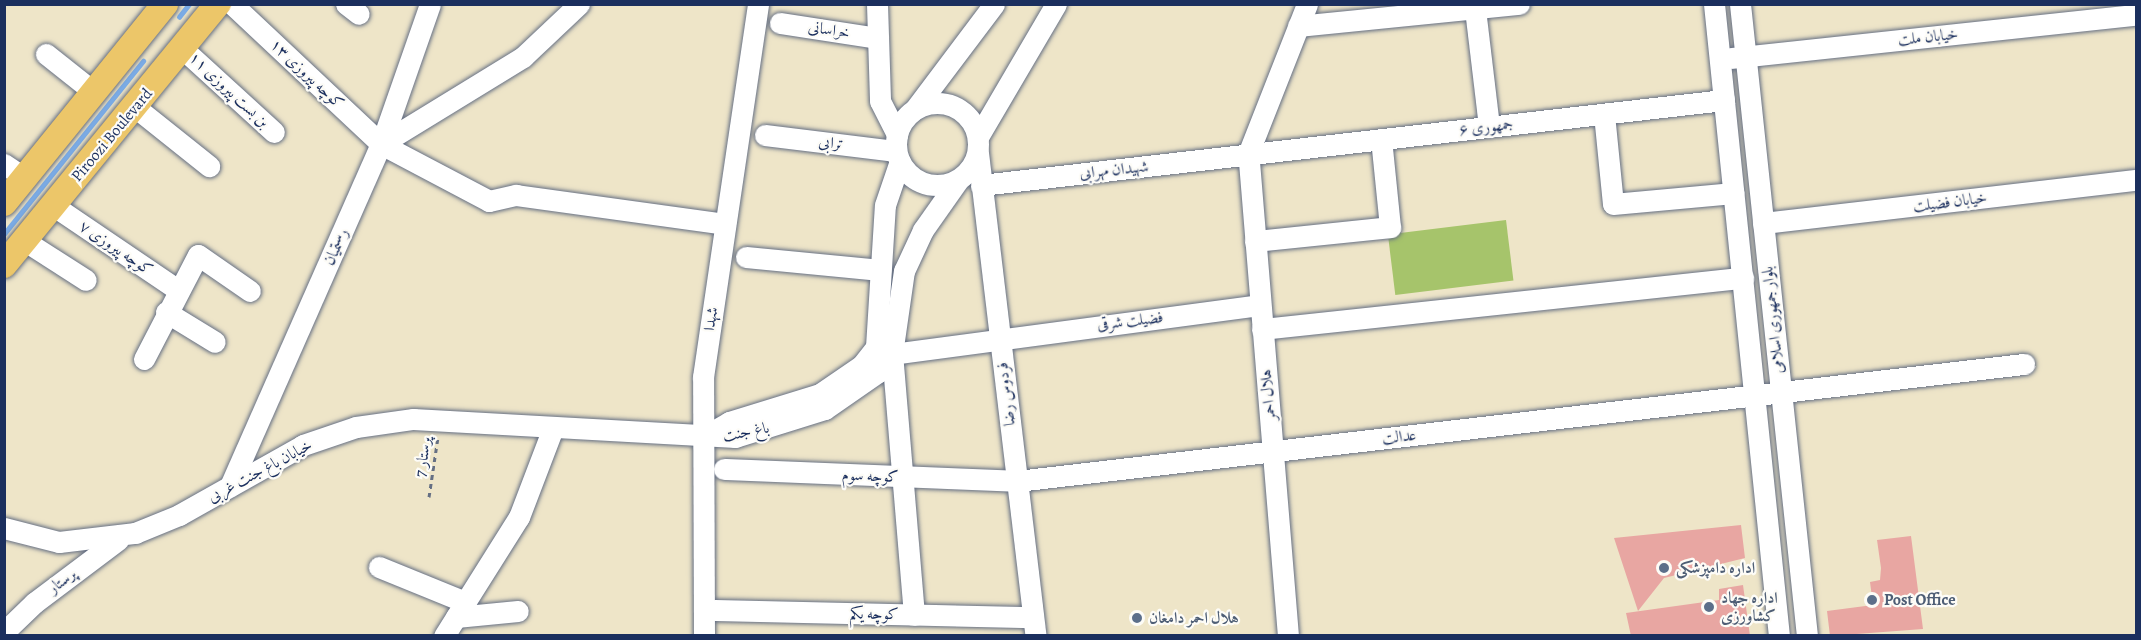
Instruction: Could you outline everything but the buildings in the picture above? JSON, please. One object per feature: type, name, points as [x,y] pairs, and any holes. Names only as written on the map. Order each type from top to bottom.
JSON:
[{"type":"main road","points":[[4,203],[15,171],[94,92],[165,4]]},
{"type":"main road","name":"Piroozi Boulevard","points":[[4,265],[218,4]]},
{"type":"street","name":"کوچه پیروزی ۱۳","points":[[232,4],[381,144],[489,201],[516,195],[725,224]]},
{"type":"street","name":"رستمیان","points":[[230,486],[381,144],[430,4]]},
{"type":"street","points":[[381,144],[524,57],[579,4]]},
{"type":"street","name":"شهدا","points":[[704,636],[703,377],[758,4]]},
{"type":"street","points":[[877,4],[880,100],[898,149],[926,183],[959,179]]},
{"type":"street","points":[[898,149],[915,109],[994,4]]},
{"type":"street","points":[[914,615],[892,354],[904,271],[923,230],[959,179],[1056,4]]},
{"type":"street","points":[[1248,154],[1307,4]]},
{"type":"street","points":[[1298,26],[1519,4]]},
{"type":"street","name":"بلوار جمهوری اسلامی","points":[[1714,4],[1779,636]]},
{"type":"street","name":"بلوار جمهوری اسلامی","points":[[1740,4],[1807,636]]},
{"type":"street","points":[[1475,9],[1489,127]]},
{"type":"street","name":"خیابان ملت","points":[[1719,60],[2136,15]]},
{"type":"street","name":"خراسانی","points":[[780,22],[878,38]]},
{"type":"street","name":"بن بست پیروزی ۱۱","points":[[183,49],[274,132]]},
{"type":"street","points":[[46,54],[94,92]]},
{"type":"street","name":"جمهوری ۶","points":[[1248,154],[1724,100]]},
{"type":"street","points":[[915,109],[946,104],[972,122],[978,145]]},
{"type":"street","points":[[135,107],[209,166]]},
{"type":"street","points":[[1604,114],[1613,204],[1734,193]]},
{"type":"street","name":"ترابی","points":[[765,135],[898,149]]},
{"type":"street","points":[[1255,241],[1390,227],[1382,139]]},
{"type":"street","name":"فردوس رضا","points":[[978,145],[1035,626]]},
{"type":"street","name":"باغ جنت","points":[[702,438],[729,422],[819,394],[862,365],[881,332],[880,270],[885,205],[898,149]]},
{"type":"street","name":"شهیدان مهرابی","points":[[981,185],[1248,154]]},
{"type":"street","name":"هلال احمر","points":[[1248,154],[1288,636]]},
{"type":"street","name":"خیابان فضیلت","points":[[1763,223],[2136,180]]},
{"type":"street","name":"کوچه پیروزی ۷","points":[[54,206],[178,290]]},
{"type":"street","points":[[25,241],[86,280]]},
{"type":"street","points":[[144,359],[166,312],[198,255],[250,291]]},
{"type":"street","points":[[746,257],[880,270]]},
{"type":"street","points":[[1262,329],[1743,278]]},
{"type":"street","name":"فضیلت شرقی","points":[[892,354],[999,336],[1260,305]]},
{"type":"street","points":[[166,312],[214,342]]},
{"type":"street","name":"باغ جنت","points":[[702,438],[735,437],[825,409],[878,372],[892,354]]},
{"type":"street","name":"عدالت","points":[[1017,481],[2024,364]]},
{"type":"street","name":"خیابان باغ جنت غربی","points":[[4,528],[59,542],[124,536],[179,515],[303,445],[356,427],[441,421],[702,438]]},
{"type":"street","points":[[444,636],[519,517],[553,428]]},
{"type":"street","name":"کوچه سوم","points":[[724,470],[1017,481]]},
{"type":"street","name":"پرستار","points":[[4,632],[34,603],[124,536]]},
{"type":"street","points":[[379,567],[460,610],[518,611]]},
{"type":"street","name":"کوچه یکم","points":[[715,610],[914,615],[1035,626]]},
{"type":"path","name":"پرستار 7","points":[[429,497],[441,421]]},
{"type":"green space","points":[[1506,220],[1513,281],[1395,295],[1388,235]]},
{"type":"waterway","points":[[179,17],[189,4]]},
{"type":"waterway","points":[[4,234],[143,61]]},
{"type":"place","name":"اداره دامپزشکی","points":[[1664,568]]},
{"type":"place","name":"Post Office","points":[[1872,600]]},
{"type":"place","name":"اداره جهاد کشاورزی","points":[[1709,607]]},
{"type":"place","name":"هلال احمر دامغان","points":[[1137,618]]}]
